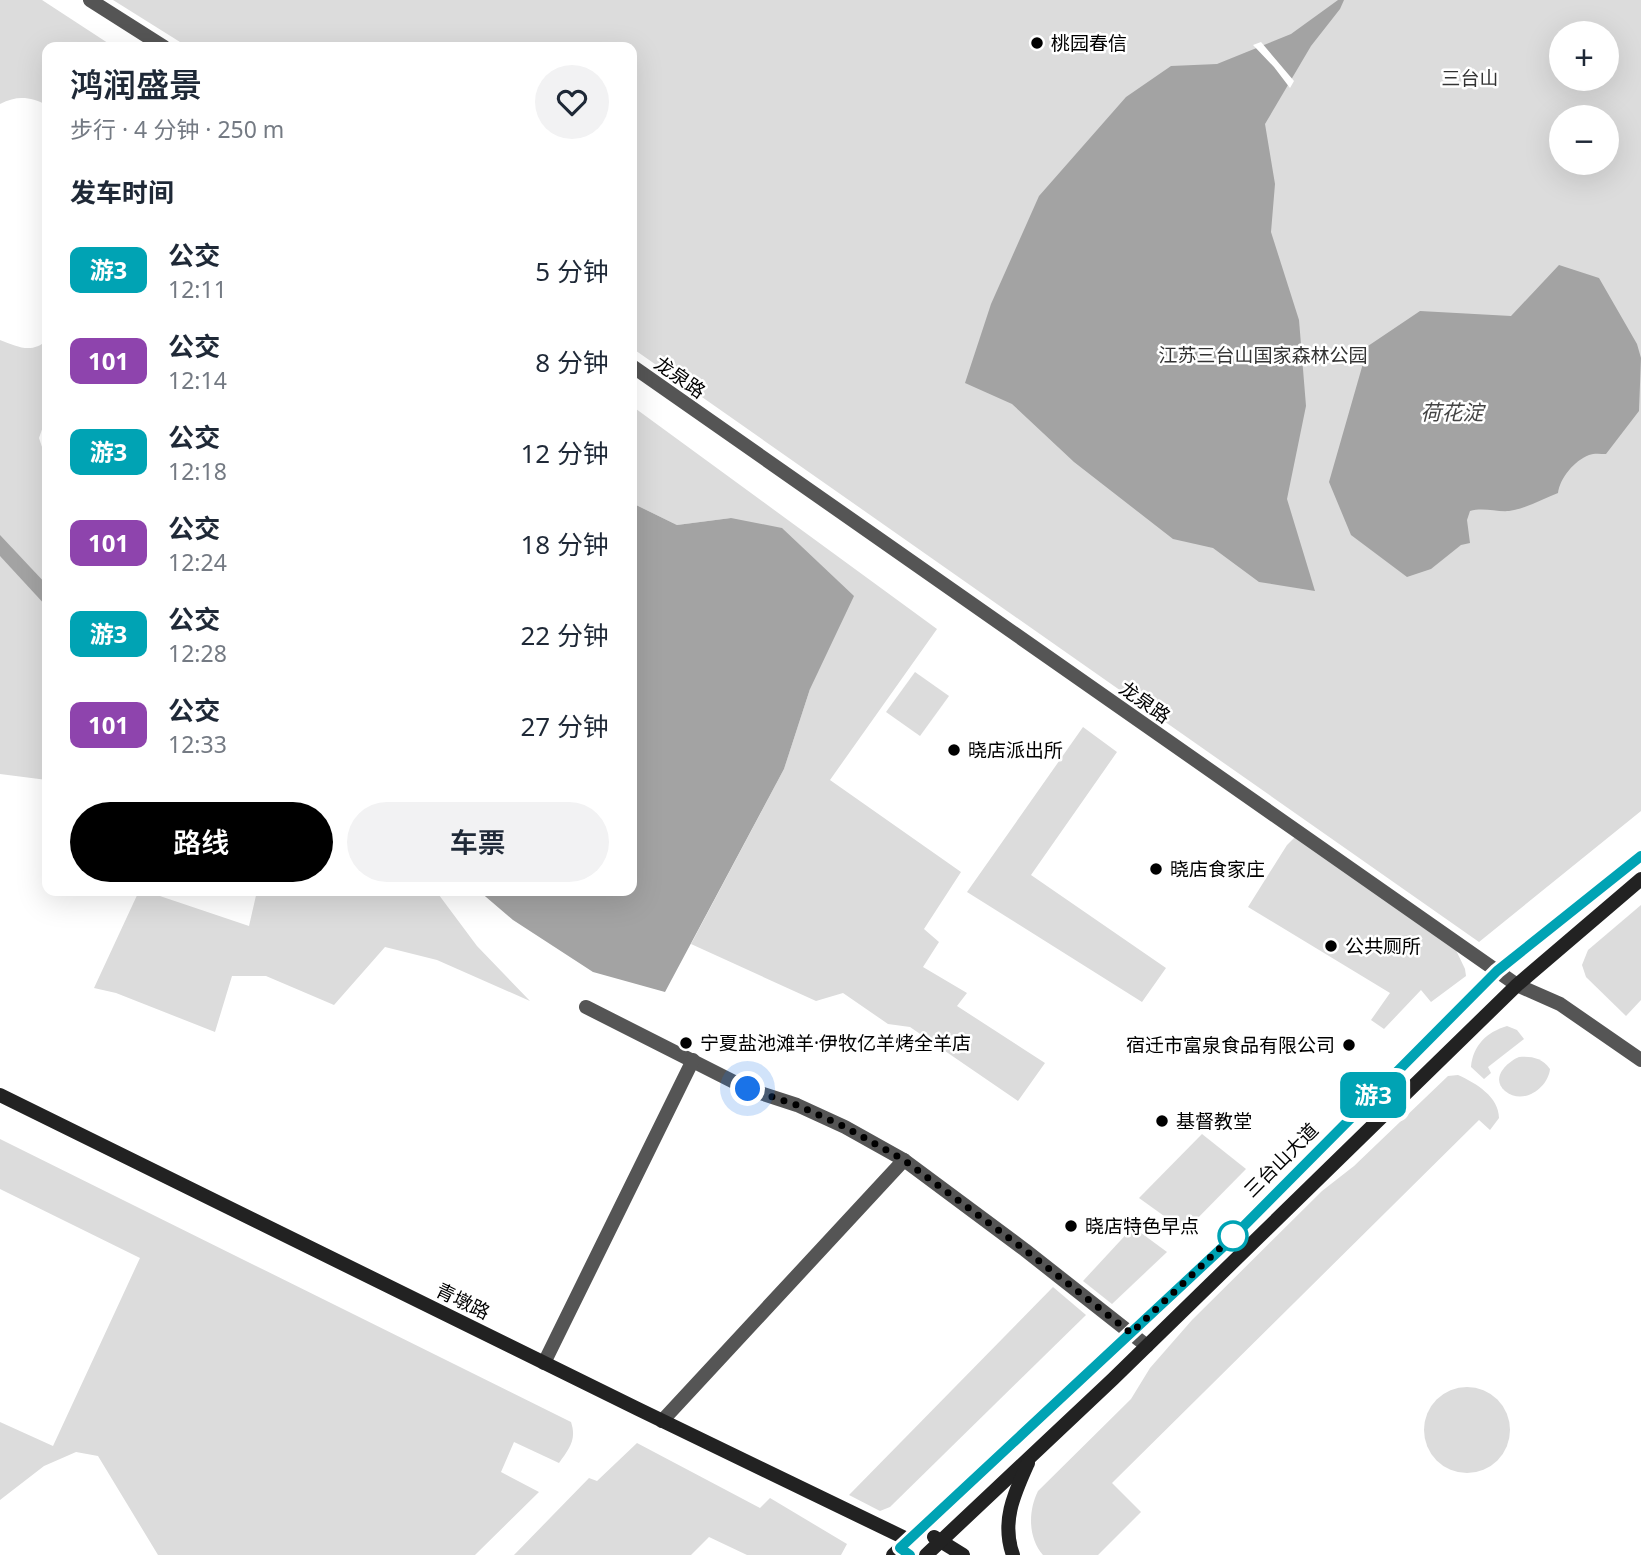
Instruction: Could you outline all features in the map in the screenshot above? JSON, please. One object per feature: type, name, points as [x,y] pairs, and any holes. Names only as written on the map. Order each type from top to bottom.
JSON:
[{"type":"main road","name":"三台山大道","points":[[906,1546],[1224,1246],[1497,971],[1641,856]]},
{"type":"main road","name":"三台山大道","points":[[926,1555],[1147,1346],[1517,985],[1641,879]]},
{"type":"main road","name":"青墩路","points":[[0,1095],[662,1421],[906,1546],[941,1540]]},
{"type":"main road","points":[[1013,1555],[1007,1527],[1012,1498],[1030,1457]]},
{"type":"main road","points":[[941,1540],[963,1555]]},
{"type":"street","points":[[90,0],[156,42]]},
{"type":"street","name":"龙泉路","points":[[637,369],[1517,985],[1560,1004],[1641,1060]]},
{"type":"street","points":[[586,1007],[748,1089],[797,1105],[845,1127],[904,1160],[1147,1346]]},
{"type":"street","points":[[544,1363],[693,1060]]},
{"type":"street","points":[[662,1421],[904,1160]]},
{"type":"green space","points":[[0,0],[42,0],[106,42],[42,42],[42,103],[24,98],[0,104]]},
{"type":"green space","name":"江苏三台山国家森林公园","points":[[113,0],[1641,0],[1641,811],[1479,942],[637,352],[637,42],[180,42]]},
{"type":"green space","points":[[0,340],[30,348],[42,343],[42,429],[39,438],[42,447],[42,779],[0,774]]},
{"type":"green space","points":[[637,410],[937,629],[830,780],[961,872],[924,929],[939,942],[923,967],[967,993],[957,1006],[1045,1063],[1018,1101],[910,1027],[888,1024],[843,993],[816,1001],[691,944],[784,769],[810,689],[731,518],[677,525],[637,505]]},
{"type":"green space","points":[[915,672],[949,696],[920,736],[886,712]]},
{"type":"green space","points":[[1083,727],[1117,752],[1031,875],[1166,968],[1142,1002],[967,892]]},
{"type":"green space","points":[[1294,838],[1298,838],[1455,948],[1466,976],[1431,1002],[1421,990],[1384,1029],[1371,1020],[1390,993],[1248,907]]},
{"type":"green space","points":[[137,896],[160,896],[249,926],[256,896],[440,896],[477,946],[530,1001],[437,960],[385,947],[334,1005],[266,976],[232,976],[215,1032],[116,993],[94,988]]},
{"type":"green space","points":[[1641,905],[1641,1000],[1626,1016],[1586,977],[1582,965],[1588,950]]},
{"type":"green space","points":[[1507,1026],[1517,1030],[1524,1039],[1488,1067],[1491,1073],[1484,1079],[1471,1067],[1475,1052],[1482,1040]]},
{"type":"green space","points":[[1519,1057],[1536,1058],[1550,1069],[1540,1088],[1527,1096],[1519,1097],[1505,1091],[1499,1081],[1505,1067]]},
{"type":"green space","points":[[1458,1075],[1491,1097],[1499,1118],[1490,1130],[1479,1120],[1112,1483],[1141,1512],[1098,1555],[1043,1555],[1034,1541],[1031,1524],[1032,1507],[1038,1491],[1131,1399],[1150,1368],[1192,1320],[1322,1191],[1354,1166],[1448,1076]]},
{"type":"green space","points":[[1202,1134],[1246,1169],[1185,1231],[1139,1198]]},
{"type":"green space","points":[[0,1139],[571,1422],[573,1434],[569,1449],[559,1463],[514,1442],[501,1472],[539,1492],[475,1555],[158,1555],[98,1456],[76,1452],[44,1466],[0,1500],[0,1422],[53,1446],[140,1258],[0,1189]]},
{"type":"green space","points":[[1133,1227],[1167,1252],[1112,1304],[1083,1281]]},
{"type":"green space","points":[[1053,1287],[1086,1315],[890,1507],[880,1511],[849,1495]]},
{"type":"green space","points":[[1467,1387],[1491,1394],[1503,1406],[1510,1430],[1503,1454],[1491,1466],[1467,1473],[1443,1466],[1431,1454],[1424,1430],[1431,1406],[1443,1394]]},
{"type":"green space","points":[[637,1443],[760,1508],[770,1498],[847,1544],[841,1555],[747,1555],[709,1537],[691,1555],[514,1555],[589,1478],[597,1481]]},
{"type":"water","points":[[1338,0],[1344,0],[1340,9],[1311,46],[1265,124],[1275,184],[1271,232],[1299,320],[1306,406],[1287,499],[1315,591],[1259,582],[1213,548],[1173,539],[1074,462],[1012,404],[965,383],[991,304],[1039,196],[1126,97],[1171,66],[1217,64],[1291,34]]},
{"type":"water","name":"荷花淀","points":[[1559,265],[1599,278],[1637,344],[1641,358],[1639,411],[1606,454],[1589,455],[1573,466],[1565,476],[1558,493],[1515,510],[1470,511],[1467,520],[1470,543],[1461,545],[1431,569],[1407,577],[1351,535],[1329,482],[1368,346],[1420,311],[1511,316]]},
{"type":"water","points":[[637,505],[677,525],[731,518],[782,528],[854,596],[810,689],[784,769],[665,992],[593,972],[513,920],[485,896],[637,896]]},
{"type":"water","points":[[0,535],[42,580],[42,602],[0,556]]},
{"type":"pier","points":[[1261,42],[1294,81],[1290,88],[1253,45]]},
{"type":"bus line","name":"游3","points":[[910,1555],[900,1548],[1224,1246],[1497,971],[1641,856]]},
{"type":"place","name":"桃园春信","points":[[1037,43]]},
{"type":"place","name":"晓店派出所","points":[[954,750]]},
{"type":"place","name":"晓店食家庄","points":[[1156,869]]},
{"type":"place","name":"公共厕所","points":[[1331,946]]},
{"type":"place","name":"宁夏盐池滩羊·伊牧亿羊烤全羊店","points":[[686,1043]]},
{"type":"place","name":"宿迁市富泉食品有限公司","points":[[1349,1045]]},
{"type":"place","name":"基督教堂","points":[[1162,1121]]},
{"type":"place","name":"晓店特色早点","points":[[1071,1226]]},
{"type":"route","points":[[748,1089],[797,1105],[845,1127],[904,1160],[1131,1333],[1239,1230],[1233,1236]]},
{"type":"park label","name":"三台山","points":[[1470,78]]}]
